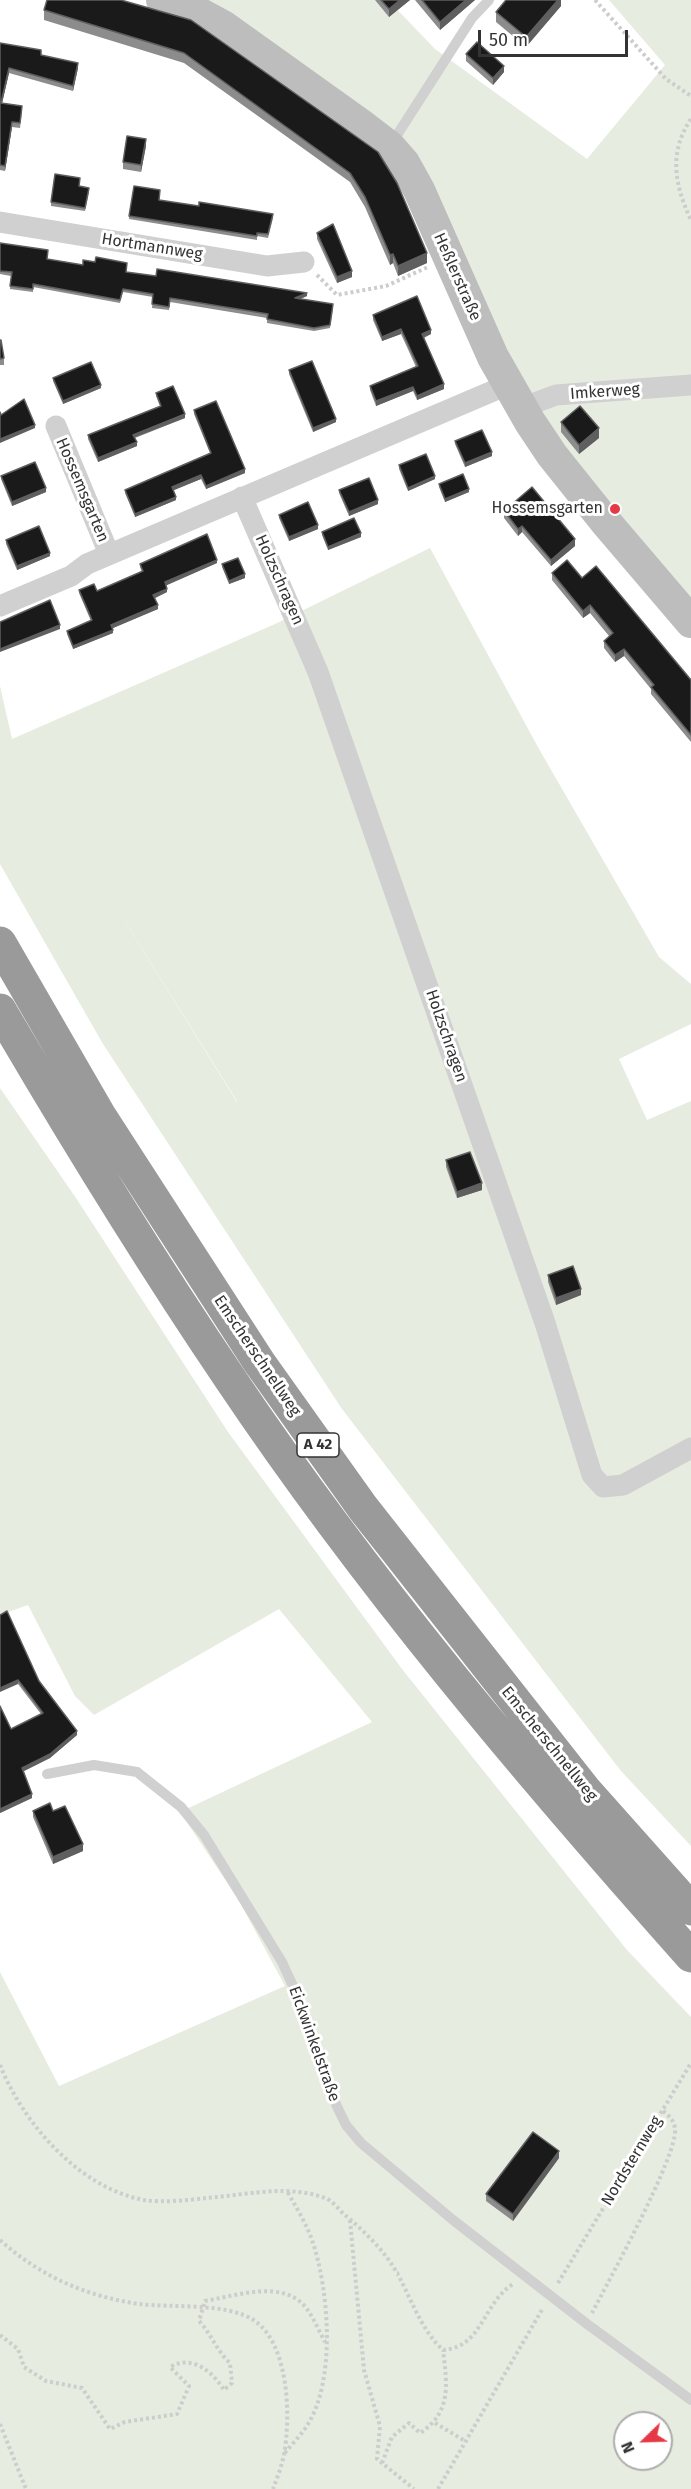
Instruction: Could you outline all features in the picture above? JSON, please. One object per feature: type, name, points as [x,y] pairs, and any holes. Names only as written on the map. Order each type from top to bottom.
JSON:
[{"type":"highway","name":"Emscherschnellweg","points":[[0,943],[113,1135],[259,1362],[363,1508],[585,1790],[691,1909]]},
{"type":"highway","name":"Emscherschnellweg","points":[[0,1010],[71,1131],[225,1371],[338,1529],[561,1810],[691,1956]]},
{"type":"street","name":"Heßlerstraße","points":[[162,0],[197,12],[224,26],[390,147],[404,163],[419,190],[448,258],[514,396],[552,455],[691,622]]},
{"type":"street","name":"Hortmannweg","points":[[0,222],[267,266],[304,262]]},
{"type":"street","name":"Imkerweg","points":[[514,396],[691,385]]},
{"type":"street","name":"Hossemsgarten","points":[[0,606],[71,576],[87,564],[242,497],[514,396]]},
{"type":"street","name":"Hossemsgarten","points":[[56,426],[110,554]]},
{"type":"street","name":"Holzschragen","points":[[242,497],[318,672],[545,1323],[592,1475],[603,1487],[623,1485],[691,1448]]},
{"type":"lane","points":[[390,147],[472,18],[489,0]]},
{"type":"lane","name":"Eickwinkelstraße","points":[[48,1774],[94,1765],[137,1772],[181,1807],[204,1835],[282,1962],[293,1986],[330,2092],[346,2125],[377,2158],[587,2324],[691,2400]]},
{"type":"path","points":[[595,0],[666,79],[691,96]]},
{"type":"path","points":[[691,119],[683,130],[675,166],[679,194],[691,220]]},
{"type":"path","points":[[304,262],[337,295],[386,286],[448,258]]},
{"type":"path","name":"Nordsternweg","points":[[572,2258],[691,2063]]},
{"type":"path","points":[[0,2065],[18,2104],[39,2133],[96,2181],[125,2195],[158,2200],[205,2199],[287,2190],[326,2198],[350,2219],[395,2270],[432,2340],[443,2350],[446,2377],[443,2405],[435,2423],[420,2433],[408,2423],[392,2437],[382,2464]]},
{"type":"path","points":[[587,2324],[632,2236],[670,2153],[675,2129],[671,2117],[663,2110]]},
{"type":"path","points":[[284,2454],[309,2423],[324,2382],[325,2342],[321,2269],[312,2238],[287,2190]]},
{"type":"path","points":[[350,2219],[364,2370],[380,2426],[376,2450],[377,2459],[414,2489]]},
{"type":"path","points":[[0,2240],[23,2261],[62,2284],[138,2304],[201,2307],[242,2315],[256,2321],[273,2343],[283,2369],[286,2393],[284,2454],[273,2489]]},
{"type":"path","points":[[443,2350],[455,2349],[469,2342],[495,2300],[509,2286],[527,2276]]},
{"type":"path","points":[[0,2335],[18,2349],[24,2367],[46,2381],[82,2388],[110,2429],[125,2421],[177,2414],[189,2386],[170,2367],[179,2362],[195,2364],[213,2372],[224,2390],[232,2383],[230,2363],[217,2351],[208,2330],[199,2321],[201,2307],[205,2301],[262,2291],[287,2294],[306,2308],[325,2342]]},
{"type":"path","points":[[438,2489],[533,2327]]},
{"type":"path","points":[[435,2423],[465,2441]]},
{"type":"path","points":[[0,2424],[26,2489]]},
{"type":"shaded area","points":[[170,0],[388,0],[435,49],[587,159],[665,65],[609,0],[691,0],[691,384],[522,406],[421,190]]},
{"type":"shaded area","points":[[691,387],[691,600],[531,421],[557,397]]},
{"type":"shaded area","points":[[430,548],[539,749],[659,957],[691,984],[691,1024],[619,1059],[647,1120],[691,1101],[691,1846],[621,1771],[342,1409],[103,1044],[0,864],[0,686],[12,739],[275,624]],"holes":[[[81,851],[237,1101],[237,1102]]]},
{"type":"shaded area","points":[[0,1088],[76,1198],[228,1432],[402,1669],[627,1950],[691,2017],[691,2489],[0,2489],[0,1972],[59,2086],[285,1986],[238,1899],[180,1812],[372,1722],[279,1609],[94,1715],[75,1696],[28,1605],[0,1615]]},
{"type":"building","points":[[47,0],[121,0],[191,20],[378,152],[397,183],[427,253],[398,266],[393,254],[390,255],[365,197],[350,173],[184,53],[44,10]]},
{"type":"building","points":[[381,0],[400,0],[389,9]]},
{"type":"building","points":[[422,0],[466,0],[440,22]]},
{"type":"building","points":[[506,0],[558,0],[526,37],[496,12]]},
{"type":"building","points":[[477,42],[504,66],[493,78],[466,54]]},
{"type":"building","points":[[0,43],[41,50],[41,55],[78,63],[73,86],[9,68],[1,103],[22,106],[20,123],[12,122],[5,166],[0,165]]},
{"type":"building","points":[[127,136],[146,139],[141,165],[123,162]]},
{"type":"building","points":[[55,174],[80,178],[79,186],[89,188],[85,208],[51,202]]},
{"type":"building","points":[[134,186],[160,190],[159,200],[199,206],[199,202],[273,214],[268,234],[257,233],[257,236],[129,216]]},
{"type":"building","points":[[333,224],[352,271],[337,277],[317,233]]},
{"type":"building","points":[[0,243],[48,250],[47,259],[83,265],[83,260],[95,262],[96,257],[127,263],[126,272],[156,276],[157,269],[307,293],[295,298],[333,304],[330,325],[314,328],[267,319],[268,314],[170,298],[169,307],[152,304],[153,294],[123,289],[120,300],[33,284],[33,289],[10,286],[12,272],[0,271]]},
{"type":"building","points":[[417,296],[431,330],[422,334],[444,384],[417,396],[413,387],[376,401],[370,386],[418,366],[401,329],[382,337],[373,315]]},
{"type":"building","points":[[0,340],[4,358],[0,359]]},
{"type":"building","points":[[312,361],[336,419],[313,428],[289,370]]},
{"type":"building","points":[[91,362],[101,385],[63,401],[53,378]]},
{"type":"building","points":[[173,386],[185,414],[133,435],[137,442],[98,458],[88,435],[161,406],[156,393]]},
{"type":"building","points":[[24,399],[35,425],[0,439],[0,412],[1,415]]},
{"type":"building","points":[[216,401],[245,469],[206,486],[201,475],[172,487],[176,497],[135,514],[125,490],[211,453],[194,410]]},
{"type":"building","points":[[580,406],[599,428],[579,445],[561,422]]},
{"type":"building","points":[[482,430],[492,452],[465,463],[455,441]]},
{"type":"building","points":[[426,454],[435,476],[408,488],[399,465]]},
{"type":"building","points":[[35,462],[46,488],[12,502],[1,476]]},
{"type":"building","points":[[463,474],[469,489],[445,499],[439,484]]},
{"type":"building","points":[[369,478],[378,500],[349,512],[339,490]]},
{"type":"building","points":[[532,487],[575,539],[551,560],[522,526],[518,529],[504,511]]},
{"type":"building","points":[[308,502],[318,525],[289,537],[279,515]]},
{"type":"building","points":[[354,518],[361,533],[328,547],[322,532]]},
{"type":"building","points":[[39,526],[50,553],[17,566],[6,540]]},
{"type":"building","points":[[207,534],[217,560],[165,582],[167,589],[153,595],[158,605],[111,625],[113,630],[73,646],[67,631],[92,620],[79,590],[94,584],[97,591],[143,571],[140,564]]},
{"type":"building","points":[[238,558],[245,574],[229,581],[222,564]]},
{"type":"building","points":[[567,560],[582,578],[596,566],[691,680],[691,735],[651,687],[654,685],[624,649],[615,655],[604,641],[613,633],[590,605],[583,611],[552,573]]},
{"type":"building","points":[[50,600],[60,625],[0,649],[0,622]]},
{"type":"building","points":[[470,1152],[482,1183],[457,1192],[446,1160]]},
{"type":"building","points":[[573,1266],[581,1289],[556,1298],[548,1275]]},
{"type":"building","points":[[7,1611],[39,1681],[77,1731],[50,1754],[22,1768],[32,1794],[0,1809],[0,1706],[11,1729],[43,1713],[18,1680],[0,1688],[0,1615]]},
{"type":"building","points":[[50,1803],[53,1811],[65,1806],[83,1844],[53,1857],[33,1811]]},
{"type":"building","points":[[533,2132],[559,2151],[513,2214],[486,2194]]},
{"type":"place","name":"Hossemsgarten","points":[[615,509]]}]
